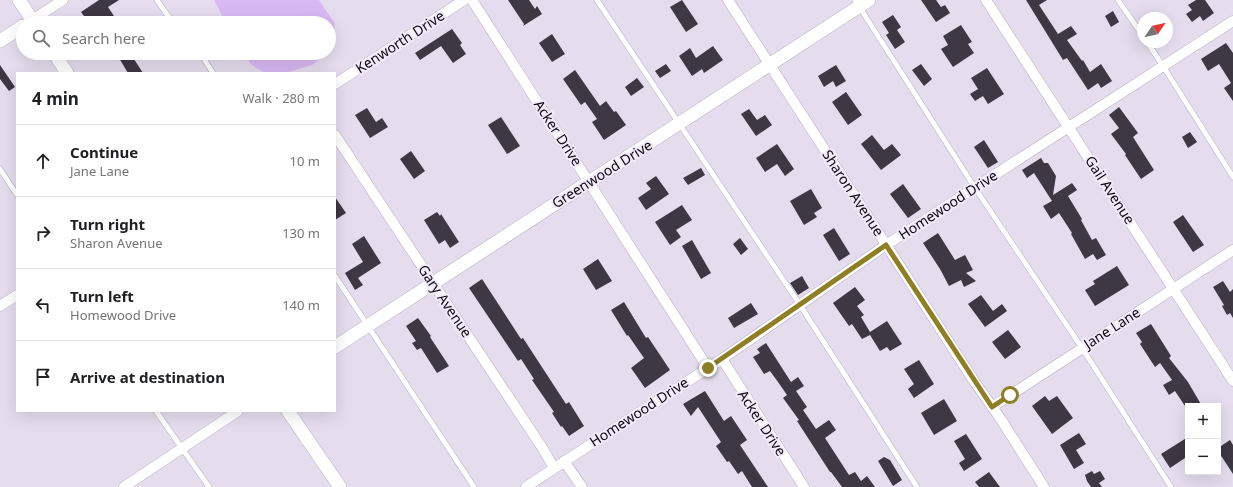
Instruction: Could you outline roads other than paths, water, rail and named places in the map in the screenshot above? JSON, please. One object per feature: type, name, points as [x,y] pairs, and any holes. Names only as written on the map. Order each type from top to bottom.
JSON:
[{"type":"street","points":[[19,0],[26,16]]},
{"type":"street","points":[[39,16],[63,0]]},
{"type":"street","name":"Kenworth Drive","points":[[336,83],[464,0]]},
{"type":"street","name":"Acker Drive","points":[[472,0],[708,368]]},
{"type":"street","name":"Sharon Avenue","points":[[728,0],[1044,487]]},
{"type":"street","name":"Gail Avenue","points":[[986,0],[1233,381]]},
{"type":"street","name":"Greenwood Drive","points":[[336,347],[679,125],[770,65],[861,2]]},
{"type":"street","name":"Homewood Drive","points":[[526,487],[722,359],[886,245],[1233,21]]},
{"type":"street","points":[[0,40],[16,31]]},
{"type":"street","points":[[59,60],[66,72]]},
{"type":"street","name":"Gary Avenue","points":[[336,137],[543,449],[554,468]]},
{"type":"street","name":"Jane Lane","points":[[992,407],[1233,250]]},
{"type":"street","points":[[0,306],[16,296]]},
{"type":"street","name":"Acker Drive","points":[[722,359],[804,487]]},
{"type":"street","points":[[124,487],[236,412]]},
{"type":"street","points":[[289,412],[340,487]]},
{"type":"street","points":[[564,461],[582,487]]},
{"type":"lane","points":[[157,0],[168,16]]},
{"type":"lane","points":[[597,0],[800,305],[917,487]]},
{"type":"lane","points":[[1118,0],[1137,27]]},
{"type":"lane","points":[[861,2],[975,188],[1082,348],[1172,487]]},
{"type":"lane","points":[[1151,48],[1233,178]]},
{"type":"lane","points":[[205,60],[213,72]]},
{"type":"lane","points":[[0,169],[16,193]]},
{"type":"lane","points":[[336,278],[474,487]]},
{"type":"lane","points":[[157,412],[209,487]]}]
